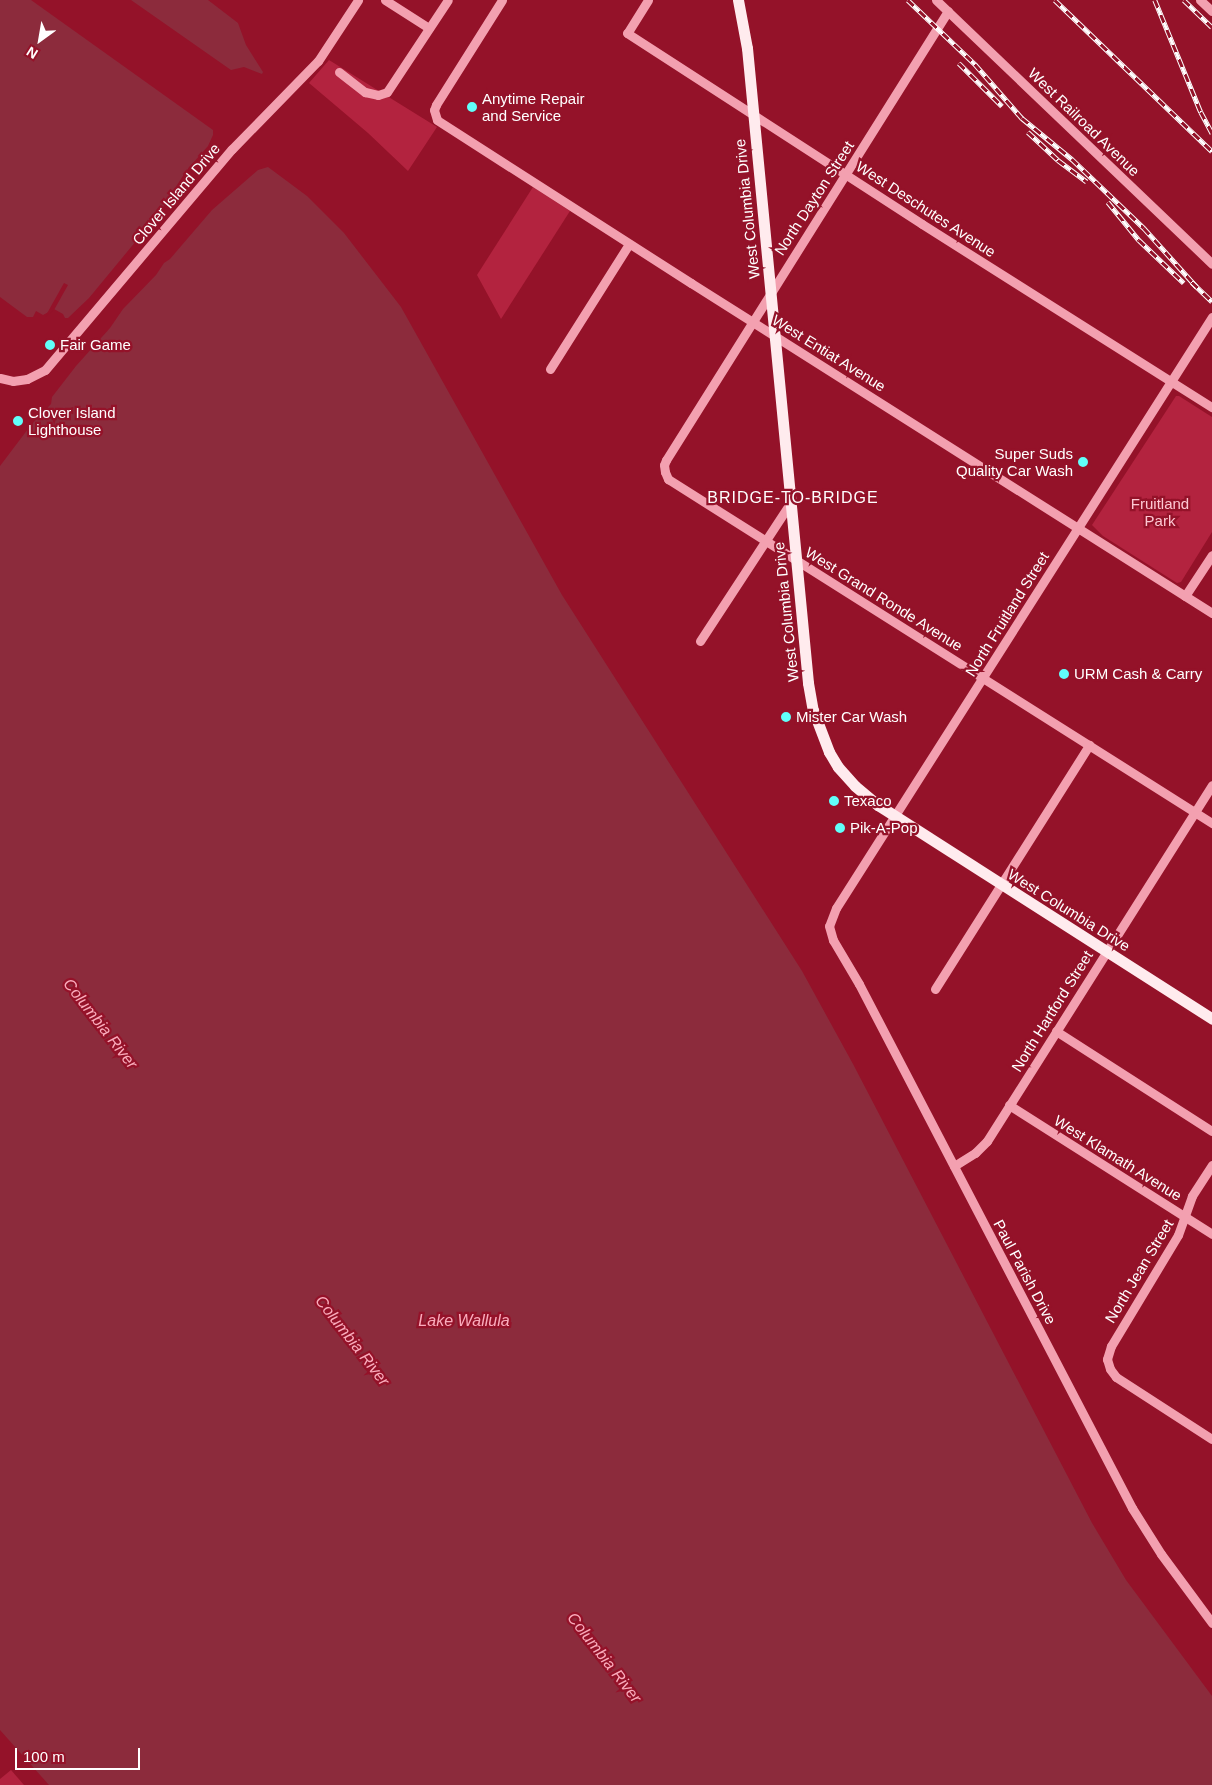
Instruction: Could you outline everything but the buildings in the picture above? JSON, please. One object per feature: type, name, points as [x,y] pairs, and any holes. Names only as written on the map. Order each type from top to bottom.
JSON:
[{"type":"main road","name":"West Columbia Drive","points":[[738,0],[746,36],[808,683],[820,731],[829,752],[844,775],[862,793],[895,817],[1212,1019]]},
{"type":"street","name":"Clover Island Drive","points":[[0,378],[13,380],[27,379],[45,370],[232,149],[318,61],[358,0]]},
{"type":"street","points":[[385,0],[429,28]]},
{"type":"street","points":[[339,72],[365,92],[378,95],[387,92],[448,0]]},
{"type":"street","name":"West Entiat Avenue","points":[[502,0],[436,105],[434,114],[444,124],[629,244],[752,320],[1212,613]]},
{"type":"street","name":"West Deschutes Avenue","points":[[648,0],[627,33],[1212,407]]},
{"type":"street","name":"West Railroad Avenue","points":[[936,0],[1212,264]]},
{"type":"street","name":"North Dayton Street","points":[[668,479],[664,466],[752,320],[948,11]]},
{"type":"street","points":[[550,369],[629,244]]},
{"type":"street","name":"North Fruitland Street","points":[[829,926],[833,914],[1212,317]]},
{"type":"street","name":"West Grand Ronde Avenue","points":[[668,479],[1212,823]]},
{"type":"street","points":[[700,641],[791,502]]},
{"type":"street","points":[[1185,596],[1212,555]]},
{"type":"street","points":[[936,989],[1089,745]]},
{"type":"street","name":"North Hartford Street","points":[[954,1166],[984,1145],[1212,785]]},
{"type":"street","name":"Paul Parish Drive","points":[[829,926],[833,940],[954,1166],[1136,1515],[1161,1554],[1212,1622]]},
{"type":"street","points":[[1056,1031],[1212,1130]]},
{"type":"street","name":"West Klamath Avenue","points":[[1009,1105],[1212,1234]]},
{"type":"street","name":"North Jean Street","points":[[1212,1166],[1192,1196],[1178,1235],[1111,1346],[1107,1359],[1108,1366],[1116,1377],[1212,1438]]},
{"type":"green space","points":[[329,60],[437,127],[408,171],[368,133],[309,83]]},
{"type":"green space","points":[[533,187],[570,211],[501,319],[477,275]]},
{"type":"green space","name":"Fruitland Park","points":[[1176,396],[1179,396],[1212,417],[1212,532],[1181,582],[1177,583],[1103,536],[1092,525]]},
{"type":"green space","points":[[11,1770],[24,1785],[0,1785],[0,1779]]},
{"type":"water","points":[[0,0],[31,0],[213,130],[208,146],[186,171],[160,212],[89,298],[68,318],[65,318],[63,314],[54,309],[43,315],[36,311],[33,317],[27,317],[0,297]]},
{"type":"water","points":[[131,0],[208,0],[238,23],[246,45],[263,72],[262,74],[244,67],[231,70]]},
{"type":"water","name":"Lake Wallula","points":[[268,167],[307,196],[344,233],[401,307],[562,595],[802,971],[853,1064],[1092,1523],[1126,1580],[1212,1696],[1212,1785],[49,1785],[0,1730],[0,466],[31,425],[51,404],[52,397],[76,366],[110,328],[123,309],[156,275],[164,263],[170,259],[212,210],[258,170]]},
{"type":"pier","points":[[64,283],[68,285],[54,310],[45,317]]},
{"type":"railway","points":[[908,0],[975,64],[1022,118],[1072,159],[1144,228],[1197,287]]},
{"type":"railway","points":[[1055,0],[1212,151]]},
{"type":"railway","points":[[1155,0],[1201,112],[1212,133]]},
{"type":"railway","points":[[1184,0],[1212,27]]},
{"type":"railway","points":[[959,63],[1002,106]]},
{"type":"railway","points":[[1028,132],[1058,160],[1087,182]]},
{"type":"railway","points":[[1108,202],[1139,240],[1184,283]]},
{"type":"railway","points":[[1192,282],[1212,301]]},
{"type":"place","name":"Anytime Repair and Service","points":[[472,107]]},
{"type":"place","name":"Fair Game","points":[[50,345]]},
{"type":"place","name":"Clover Island Lighthouse","points":[[18,421]]},
{"type":"place","name":"Super Suds Quality Car Wash","points":[[1083,462]]},
{"type":"place","name":"URM Cash & Carry","points":[[1064,674]]},
{"type":"place","name":"Mister Car Wash","points":[[786,717]]},
{"type":"place","name":"Texaco","points":[[834,801]]},
{"type":"place","name":"Pik-A-Pop","points":[[840,828]]},
{"type":"district","name":"BRIDGE-TO-BRIDGE","points":[[793,498]]},
{"type":"water label","name":"Columbia River","points":[[100,1024]]},
{"type":"water label","name":"Columbia River","points":[[352,1341]]},
{"type":"water label","name":"Columbia River","points":[[604,1658]]}]
